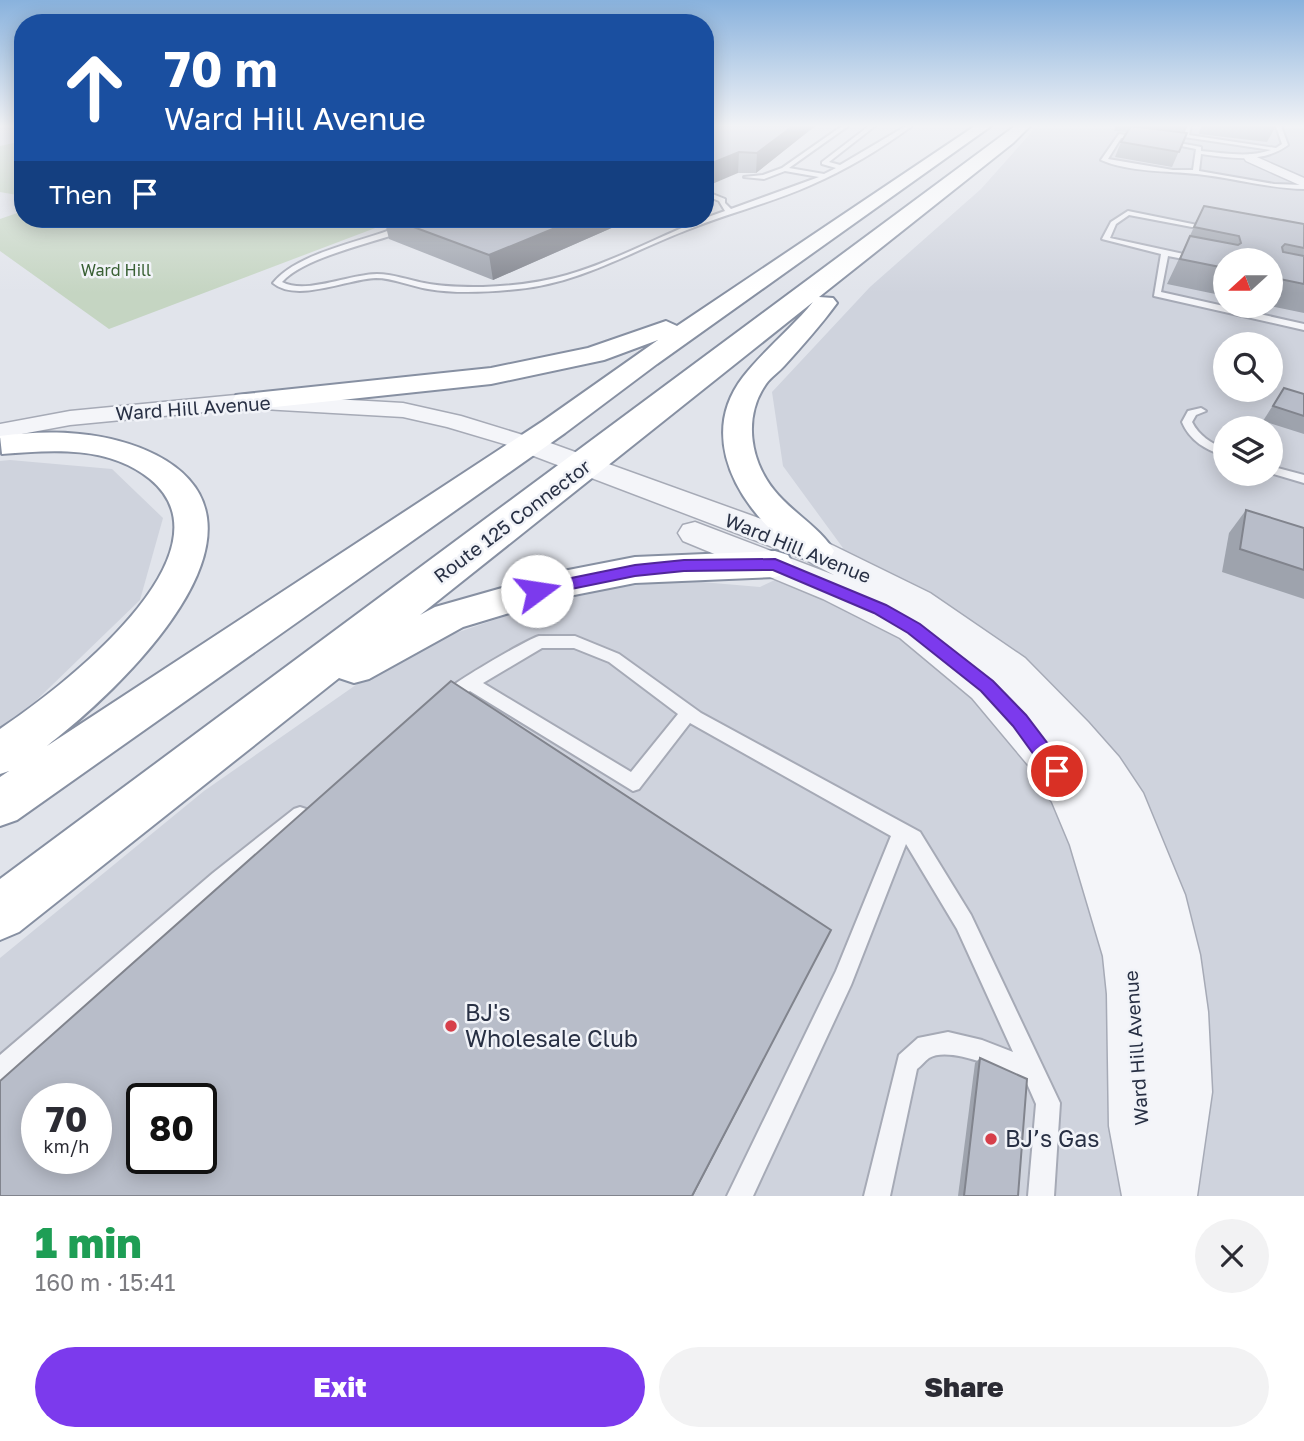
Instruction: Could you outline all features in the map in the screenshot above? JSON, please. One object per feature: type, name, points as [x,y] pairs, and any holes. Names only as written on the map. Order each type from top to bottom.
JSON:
[{"type":"highway","points":[[0,804],[517,452],[903,182]]},
{"type":"highway","name":"Route 125 Connector","points":[[0,913],[954,182]]},
{"type":"highway","points":[[253,719],[449,617],[558,585],[635,570],[796,558],[782,523],[743,470],[737,443],[737,427],[743,399],[754,381],[812,319],[854,258]]},
{"type":"highway","points":[[246,401],[491,376],[567,361],[640,340],[729,301]]},
{"type":"highway","points":[[0,754],[83,694],[132,646],[158,612],[186,556],[192,537],[190,505],[163,473],[144,460],[125,452],[75,443],[1,441]]},
{"type":"street","name":"Ward Hill Avenue","points":[[1,441],[69,418],[246,401],[403,410],[453,421],[517,452],[573,474],[917,602],[1011,669],[1041,698],[1103,771],[1126,808],[1158,895],[1173,956],[1180,1012],[1182,1092],[1164,1196]]},
{"type":"street","name":"Ward Hill Avenue","points":[[1,441],[208,419],[317,417],[426,431],[478,448],[517,452]]},
{"type":"street","name":"Ward Hill Avenue","points":[[796,558],[914,628],[987,686],[1019,721],[1070,790],[1094,845],[1130,956],[1135,994],[1140,1126],[1155,1196]]},
{"type":"lane","points":[[714,217],[809,182]]},
{"type":"lane","points":[[1251,182],[1274,186],[1304,185]]},
{"type":"lane","points":[[714,196],[723,200],[722,203],[729,211]]},
{"type":"lane","points":[[1213,262],[1107,239],[1113,223],[1128,213],[1223,230]]},
{"type":"lane","points":[[395,228],[393,232],[348,246],[297,268],[277,279],[277,283],[286,289],[373,276],[460,289],[553,281],[589,273],[686,228]]},
{"type":"lane","points":[[1166,253],[1157,294],[1304,327]]},
{"type":"lane","points":[[1201,411],[1192,413],[1187,422],[1191,433],[1213,448]]},
{"type":"lane","points":[[1283,473],[1304,479]]},
{"type":"lane","points":[[437,706],[469,682],[539,642],[575,642],[614,658],[687,713],[914,838],[964,922],[1048,1103],[1041,1196]]},
{"type":"lane","points":[[469,682],[633,783],[687,713]]},
{"type":"lane","points":[[0,1070],[220,880],[317,802]]},
{"type":"lane","points":[[740,1196],[844,978],[902,832]]},
{"type":"lane","points":[[877,1196],[907,1063],[926,1046],[948,1043],[982,1051],[1033,1071]]},
{"type":"shaded area","points":[[987,182],[1304,182],[1304,1196],[0,1196],[0,958],[204,791],[406,650],[573,593],[678,580],[760,587],[843,548],[783,466],[772,392],[870,287]]},
{"type":"shaded area","points":[[0,461],[112,469],[163,518],[140,600],[18,718],[0,731]]},
{"type":"green space","points":[[0,182],[14,182],[14,194],[0,192]]},
{"type":"green space","name":"Ward Hill","points":[[14,214],[14,228],[375,228],[109,329],[0,251],[0,219]]},
{"type":"building","points":[[1204,206],[1304,224],[1304,248],[1285,244],[1282,248],[1213,248],[1213,266],[1180,259],[1190,236],[1238,245],[1241,243],[1239,236],[1194,227]]},
{"type":"building","points":[[416,228],[555,228],[489,255]]},
{"type":"building","points":[[1283,252],[1304,256],[1304,284],[1283,280]]},
{"type":"building","points":[[1283,390],[1304,394],[1304,416],[1273,406],[1275,402],[1283,402]]},
{"type":"building","points":[[1246,510],[1304,528],[1304,570],[1240,549]]},
{"type":"building","name":"BJ's Wholesale Club","points":[[451,681],[831,930],[692,1196],[0,1196],[0,1081]]},
{"type":"building","name":"BJ’s Gas","points":[[980,1058],[1027,1079],[1018,1196],[964,1196]]},
{"type":"place","name":"BJ's Wholesale Club","points":[[451,1026]]},
{"type":"place","name":"BJ’s Gas","points":[[991,1139]]},
{"type":"route","points":[[537,591],[635,570],[775,564],[880,609],[914,628],[987,686],[1044,751],[1057,771]]}]
